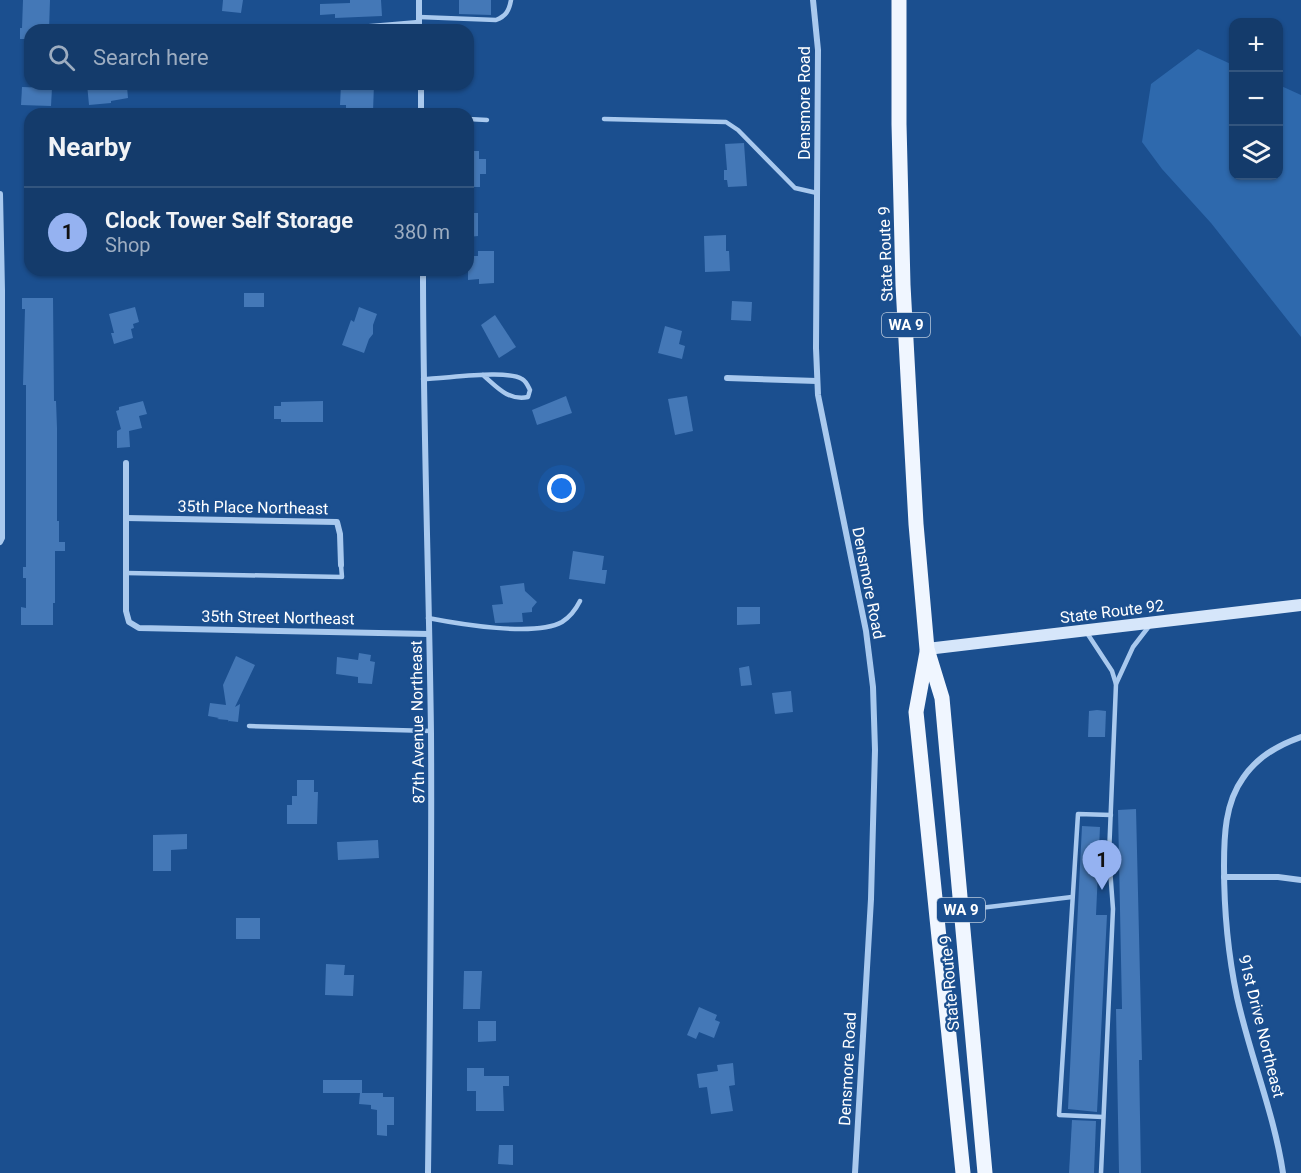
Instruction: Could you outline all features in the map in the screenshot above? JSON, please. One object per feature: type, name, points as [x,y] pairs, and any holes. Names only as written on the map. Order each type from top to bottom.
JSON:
[{"type":"main road","name":"State Route 9","points":[[899,0],[903,285],[916,524],[927,649],[942,698],[985,1173]]},
{"type":"main road","name":"State Route 92","points":[[927,649],[1298,606]]},
{"type":"main road","name":"State Route 9","points":[[927,649],[916,712],[963,1173]]},
{"type":"street","points":[[419,0],[419,24]]},
{"type":"street","name":"Densmore Road","points":[[813,0],[818,50],[818,396],[866,631],[873,687],[875,750],[871,899],[855,1173]]},
{"type":"street","points":[[421,90],[422,108]]},
{"type":"street","points":[[0,194],[2,538],[0,542]]},
{"type":"street","name":"87th Avenue Northeast","points":[[423,276],[432,903],[428,1173]]},
{"type":"street","points":[[727,378],[817,381]]},
{"type":"street","points":[[126,463],[126,573]]},
{"type":"street","name":"35th Place Northeast","points":[[126,518],[337,522],[340,534],[341,565]]},
{"type":"street","name":"35th Street Northeast","points":[[126,573],[126,611],[129,622],[139,628],[429,634]]},
{"type":"street","name":"91st Drive Northeast","points":[[1283,1173],[1275,1132],[1237,997],[1226,930],[1224,877],[1226,823],[1232,799],[1242,778],[1259,760],[1277,746],[1301,737]]},
{"type":"street","points":[[1224,877],[1278,877],[1301,880]]},
{"type":"lane","points":[[382,24],[419,20],[496,20],[504,17],[508,12],[511,0]]},
{"type":"lane","points":[[474,119],[487,120]]},
{"type":"lane","points":[[604,119],[726,122],[738,130],[795,188],[817,193]]},
{"type":"lane","points":[[423,379],[483,375],[508,375],[524,380],[530,390],[528,397],[519,399],[510,397],[483,375]]},
{"type":"lane","points":[[126,573],[342,577],[341,565]]},
{"type":"lane","points":[[428,618],[492,627],[553,626],[570,615],[580,601]]},
{"type":"lane","points":[[1116,684],[1133,646],[1151,623]]},
{"type":"lane","points":[[1085,631],[1101,652],[1112,671],[1116,684],[1109,855],[1113,909],[1101,1173]]},
{"type":"lane","points":[[249,726],[431,731]]},
{"type":"lane","points":[[1103,1117],[1059,1115],[1078,814],[1111,815]]},
{"type":"lane","points":[[961,910],[1072,897]]},
{"type":"shaded area","points":[[1198,49],[1229,63],[1229,180],[1283,180],[1283,87],[1301,95],[1301,337],[1211,223],[1162,169],[1142,142],[1151,84]]},
{"type":"building","points":[[23,0],[50,0],[49,24],[24,24],[24,39],[20,39],[20,28],[22,28]]},
{"type":"building","points":[[223,0],[243,0],[241,13],[222,11]]},
{"type":"building","points":[[350,0],[381,0],[382,16],[335,18],[335,14],[320,15],[320,4],[350,3]]},
{"type":"building","points":[[459,0],[491,0],[491,15],[459,14]]},
{"type":"building","points":[[22,87],[24,90],[52,90],[51,106],[21,105]]},
{"type":"building","points":[[88,90],[127,90],[128,98],[111,101],[111,103],[89,105]]},
{"type":"building","points":[[341,90],[374,90],[373,108],[346,108],[346,105],[340,105]]},
{"type":"building","points":[[744,143],[747,186],[728,187],[727,180],[724,180],[724,170],[727,170],[725,144]]},
{"type":"building","points":[[474,151],[479,151],[479,159],[486,159],[486,174],[480,174],[480,187],[474,187]]},
{"type":"building","points":[[474,213],[478,213],[478,236],[474,236]]},
{"type":"building","points":[[726,235],[730,271],[705,272],[704,236]]},
{"type":"building","points":[[478,251],[494,251],[494,283],[479,284],[479,279],[468,280],[468,276],[474,276],[474,256],[478,256]]},
{"type":"building","points":[[244,293],[264,293],[264,307],[244,307]]},
{"type":"building","points":[[22,298],[53,298],[57,521],[59,521],[59,542],[65,542],[65,551],[55,551],[53,625],[21,625],[21,607],[26,608],[26,578],[23,578],[23,567],[26,567],[26,385],[23,385],[25,309],[22,309]]},
{"type":"building","points":[[732,301],[752,302],[751,321],[731,320]]},
{"type":"building","points":[[135,307],[139,322],[133,324],[134,328],[131,329],[133,338],[114,344],[111,333],[114,333],[109,314]]},
{"type":"building","points":[[359,307],[377,314],[373,334],[364,353],[342,345],[351,320],[354,322]]},
{"type":"building","points":[[495,315],[516,347],[499,358],[481,325]]},
{"type":"building","points":[[665,326],[682,331],[679,344],[685,346],[682,359],[658,353]]},
{"type":"building","points":[[566,396],[572,413],[537,425],[532,410]]},
{"type":"building","points":[[687,396],[693,431],[675,435],[668,399]]},
{"type":"building","points":[[143,401],[147,414],[139,416],[142,428],[129,431],[130,447],[117,448],[117,431],[121,429],[116,411],[119,407]]},
{"type":"building","points":[[323,401],[323,422],[281,422],[281,419],[274,419],[274,406],[281,406],[281,402]]},
{"type":"building","points":[[573,551],[604,556],[602,570],[607,570],[605,584],[569,579]]},
{"type":"building","points":[[524,583],[525,591],[537,602],[532,612],[522,613],[523,622],[495,623],[492,605],[503,604],[500,586]]},
{"type":"building","points":[[737,607],[760,607],[760,624],[737,625]]},
{"type":"building","points":[[359,653],[371,655],[370,661],[375,662],[372,684],[358,683],[358,677],[336,674],[337,657],[358,660]]},
{"type":"building","points":[[236,656],[255,665],[235,707],[240,704],[238,722],[229,722],[208,716],[210,703],[226,705],[223,685]]},
{"type":"building","points":[[749,666],[752,685],[741,686],[739,668]]},
{"type":"building","points":[[791,691],[793,712],[775,714],[772,693]]},
{"type":"building","points":[[1089,711],[1106,711],[1105,737],[1088,737]]},
{"type":"building","points":[[297,780],[314,780],[314,792],[318,792],[317,824],[287,824],[287,805],[292,805],[292,796],[297,796]]},
{"type":"building","points":[[1136,809],[1142,1060],[1139,1060],[1141,1173],[1119,1173],[1116,1009],[1122,1009],[1118,810]]},
{"type":"building","points":[[1082,826],[1100,827],[1096,915],[1107,915],[1097,1112],[1068,1109]]},
{"type":"building","points":[[187,834],[187,849],[171,850],[171,871],[153,871],[153,835]]},
{"type":"building","points":[[378,840],[379,858],[338,860],[337,842]]},
{"type":"building","points":[[236,918],[260,918],[260,939],[236,939]]},
{"type":"building","points":[[326,964],[345,965],[344,975],[354,975],[353,996],[325,995]]},
{"type":"building","points":[[464,971],[482,971],[480,1009],[463,1009]]},
{"type":"building","points":[[699,1007],[717,1015],[715,1020],[720,1022],[714,1038],[699,1032],[696,1039],[687,1035]]},
{"type":"building","points":[[478,1021],[496,1021],[496,1041],[478,1042]]},
{"type":"building","points":[[733,1063],[735,1085],[729,1086],[733,1111],[711,1114],[707,1087],[699,1088],[697,1074],[718,1071],[717,1065]]},
{"type":"building","points":[[467,1068],[484,1068],[484,1076],[509,1076],[509,1086],[503,1086],[504,1111],[476,1111],[476,1091],[467,1091]]},
{"type":"building","points":[[323,1080],[362,1080],[362,1093],[383,1093],[383,1097],[394,1097],[394,1125],[387,1125],[387,1136],[377,1135],[377,1110],[371,1109],[371,1105],[359,1104],[360,1093],[323,1093]]},
{"type":"building","points":[[1072,1120],[1096,1121],[1094,1173],[1069,1173]]},
{"type":"building","points":[[499,1145],[513,1145],[513,1165],[498,1164]]},
{"type":"place","name":"Clock Tower Self Storage","points":[[1102,890]]}]
